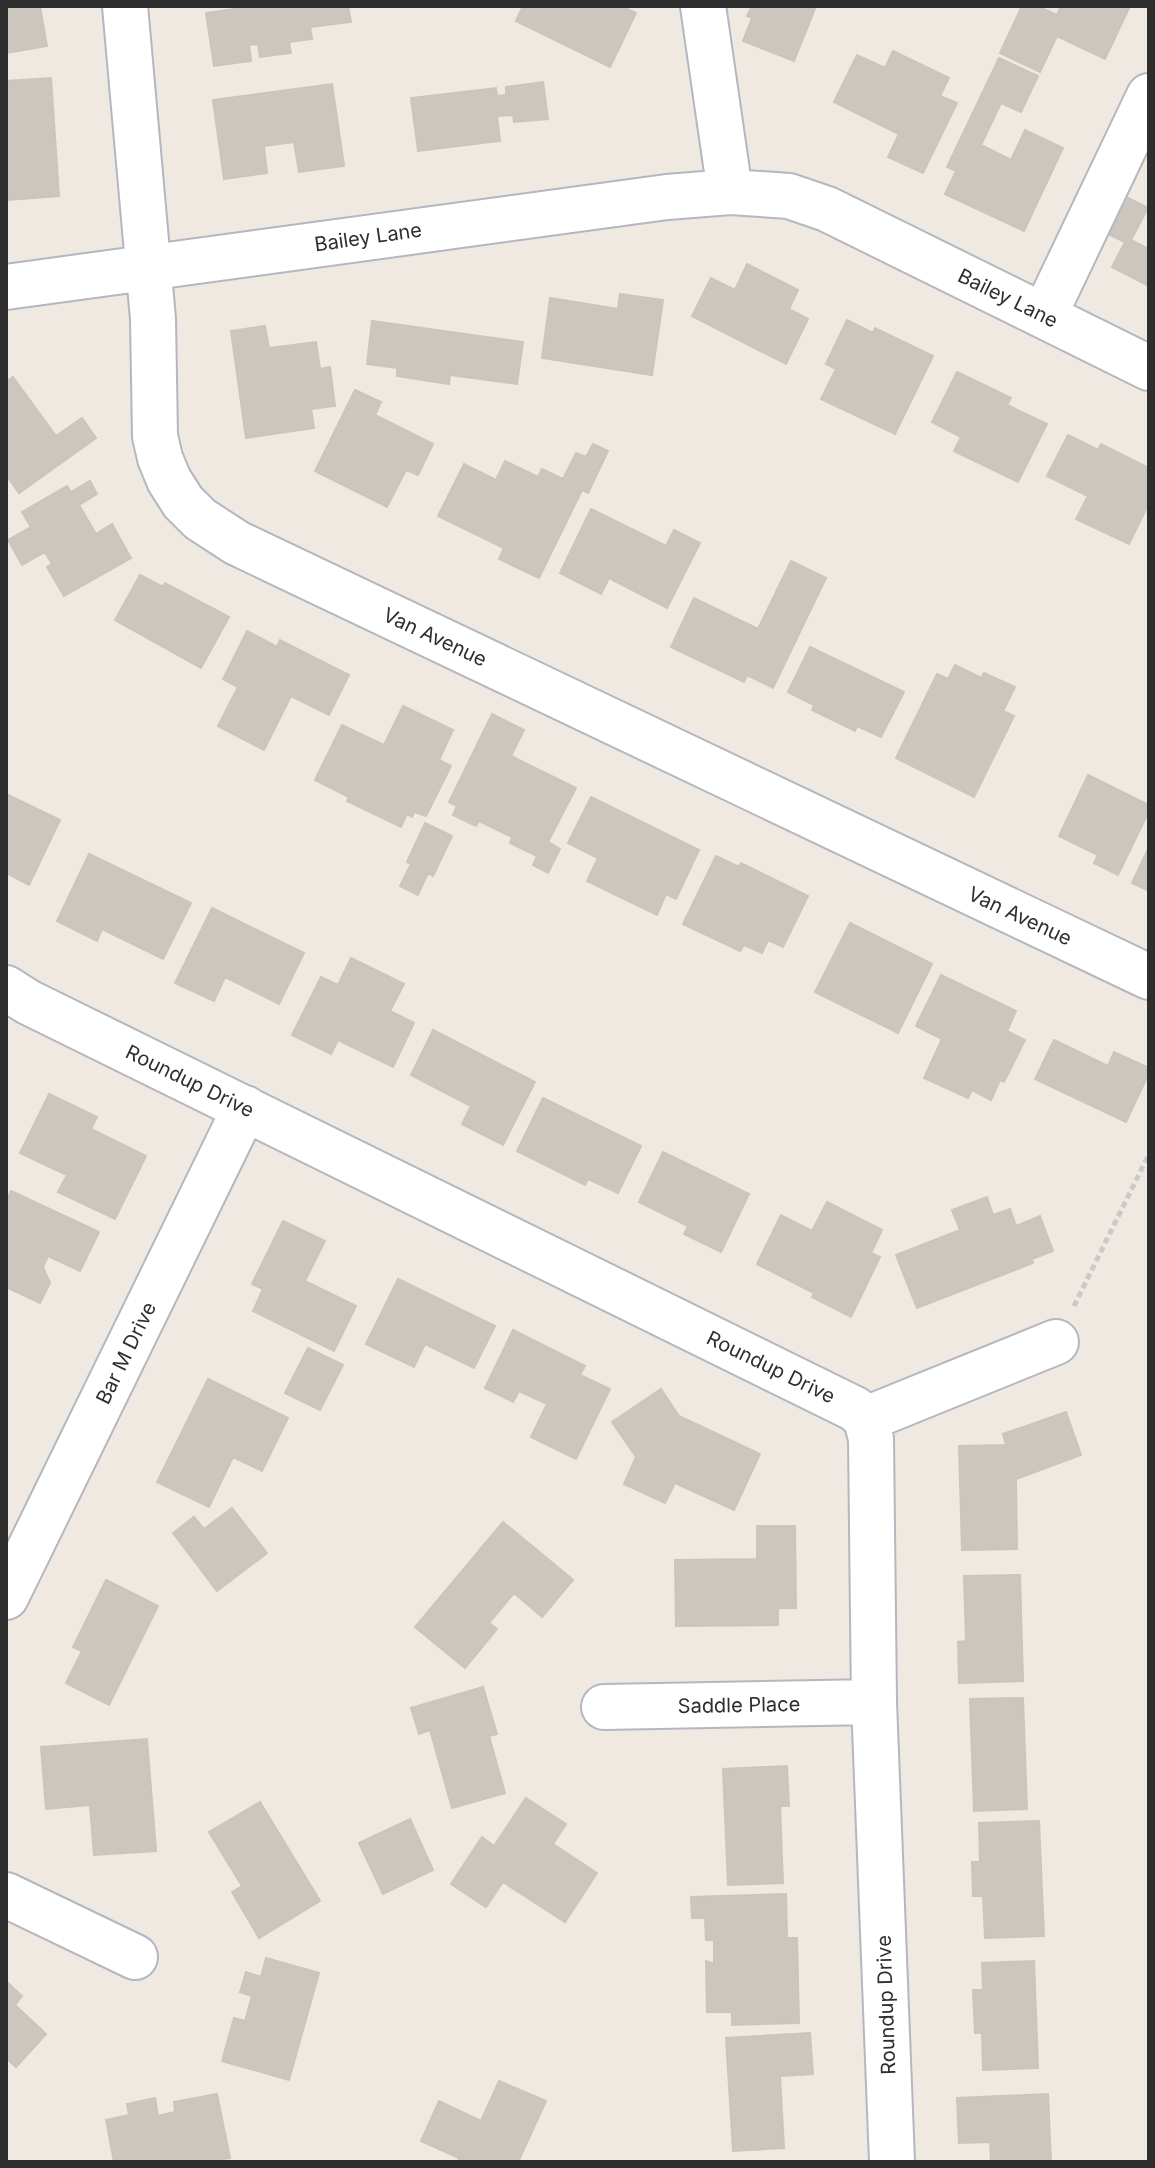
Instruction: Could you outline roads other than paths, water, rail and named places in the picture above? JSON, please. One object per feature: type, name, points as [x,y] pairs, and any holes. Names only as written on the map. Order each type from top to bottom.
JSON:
[{"type":"street","name":"Van Avenue","points":[[125,6],[153,319],[154,425],[160,458],[169,480],[183,502],[200,519],[217,532],[1149,977]]},
{"type":"street","points":[[703,6],[730,192]]},
{"type":"street","points":[[1044,316],[1149,96]]},
{"type":"street","name":"Bailey Lane","points":[[6,287],[651,199],[730,192],[789,196],[827,209],[1149,368]]},
{"type":"street","name":"Roundup Drive","points":[[6,988],[28,1002],[855,1409],[866,1419],[871,1439],[874,1702],[892,2162]]},
{"type":"street","name":"Bar M Drive","points":[[6,1597],[245,1108]]},
{"type":"street","points":[[866,1419],[1056,1342]]},
{"type":"street","name":"Saddle Place","points":[[604,1707],[874,1702]]},
{"type":"street","points":[[6,1895],[135,1957]]}]
